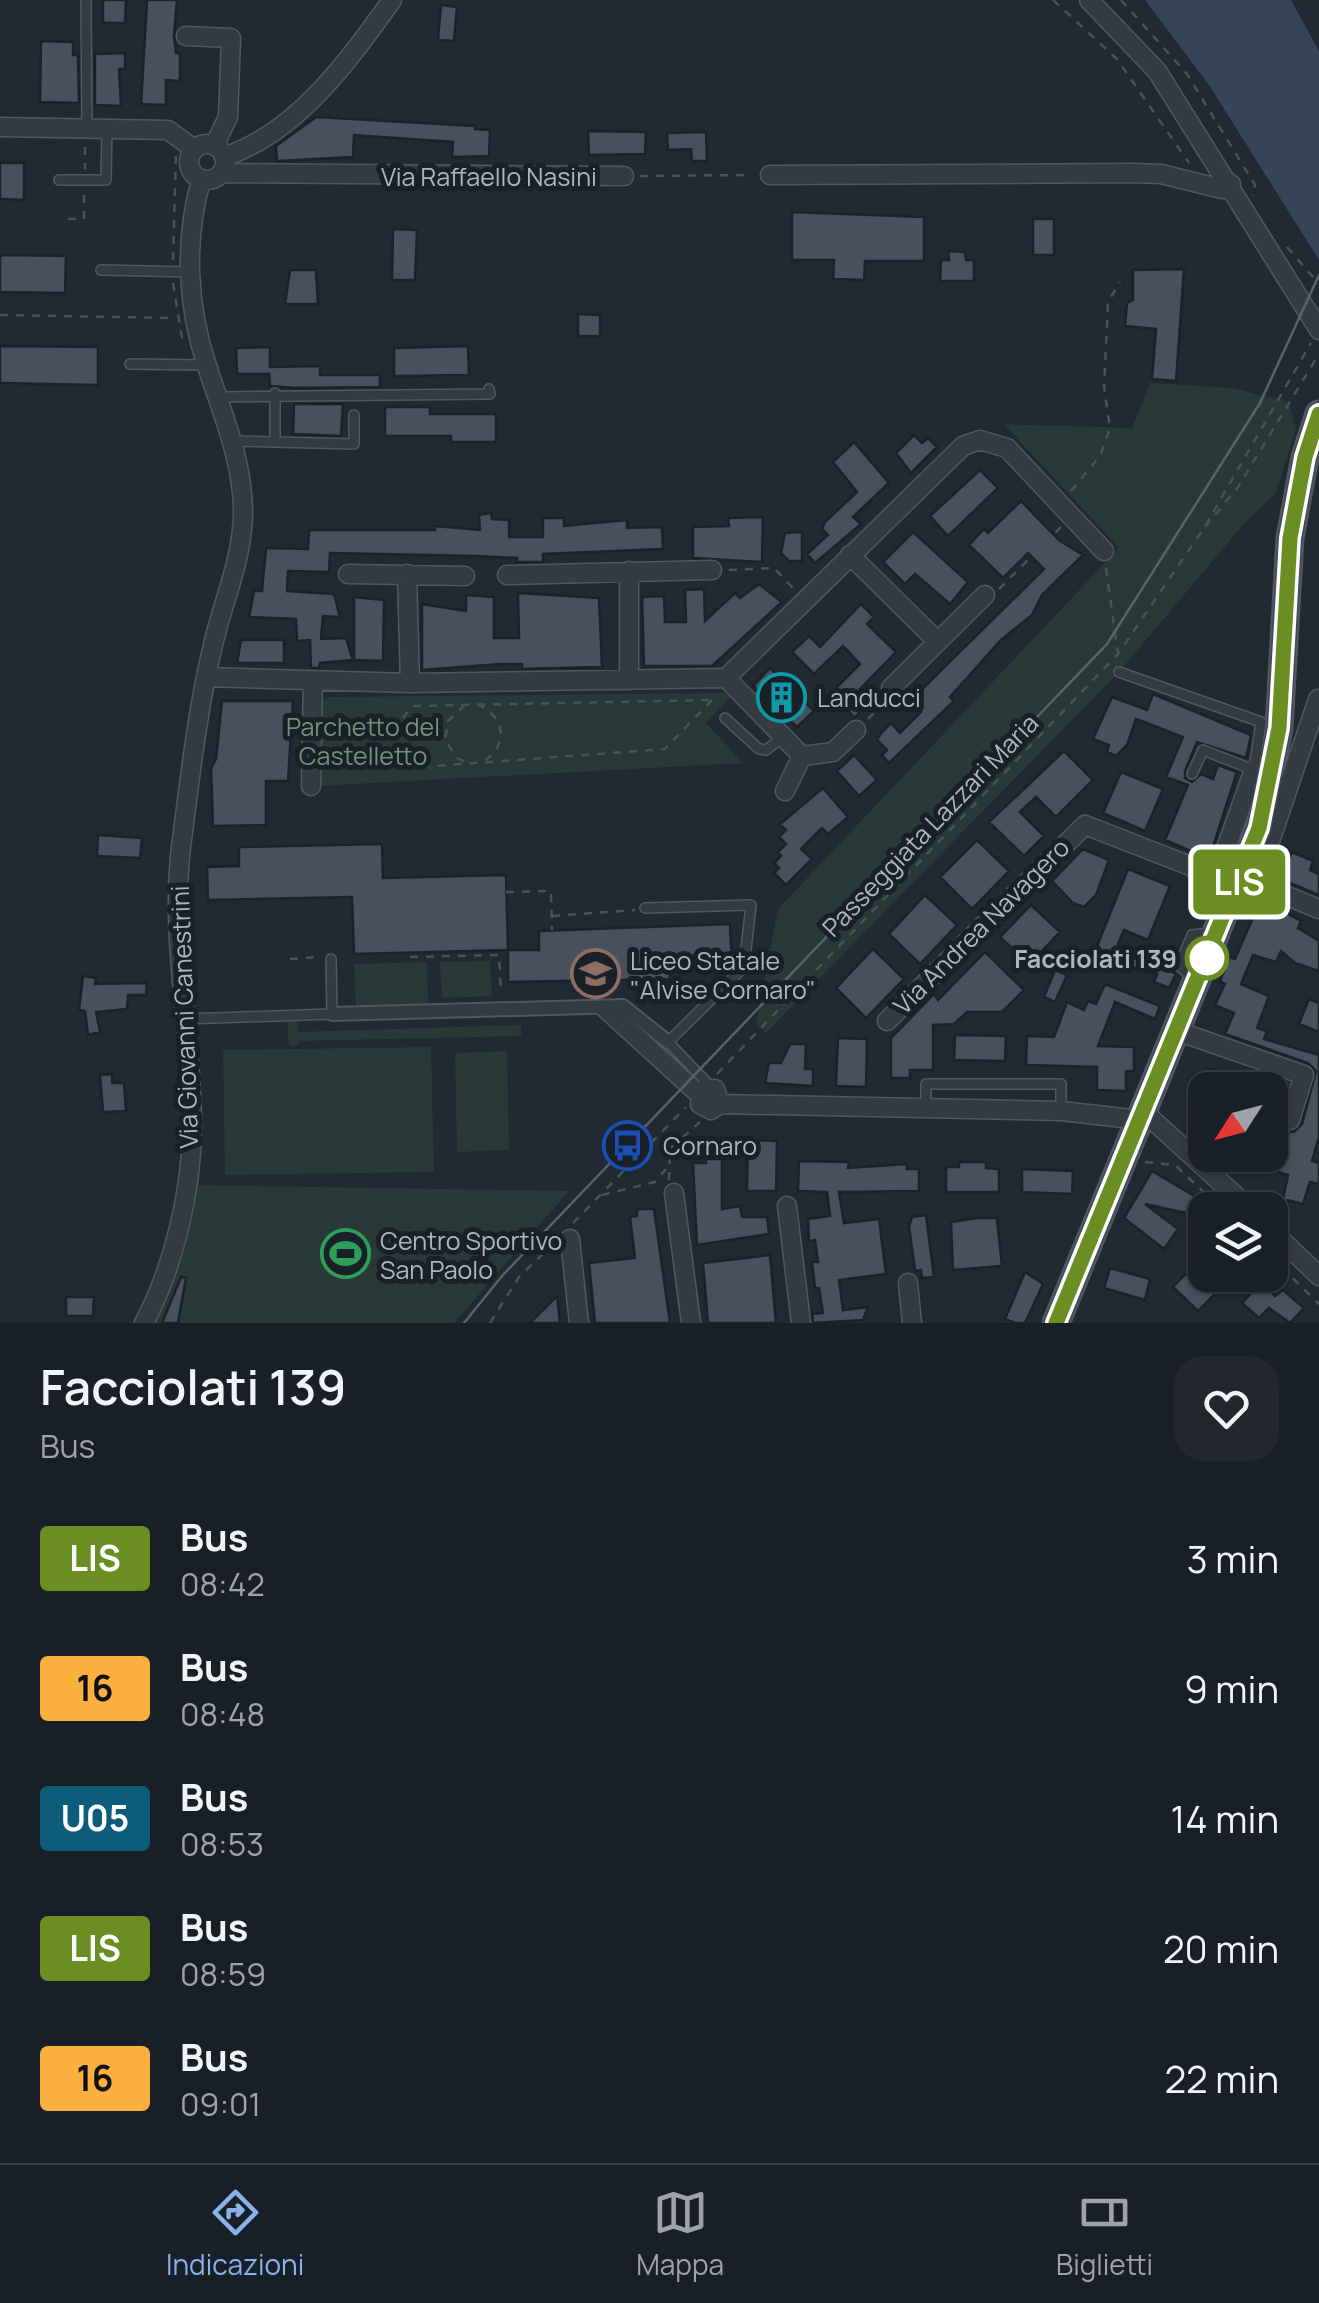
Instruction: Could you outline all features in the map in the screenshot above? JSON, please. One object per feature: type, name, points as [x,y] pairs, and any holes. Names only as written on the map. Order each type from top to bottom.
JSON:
[{"type":"main road","points":[[1056,1323],[1218,932],[1272,775],[1290,538],[1305,457],[1319,414]]},
{"type":"street","points":[[0,127],[168,130],[187,146],[220,159],[250,147],[296,114],[348,59],[392,0]]},
{"type":"street","points":[[1089,0],[1157,71],[1231,184],[1316,334]]},
{"type":"street","points":[[186,36],[231,38],[227,122],[220,159],[213,180],[201,180]]},
{"type":"street","name":"Via Giovanni Canestrini","points":[[144,1323],[171,1258],[192,1140],[178,884],[206,677],[241,540],[242,485],[181,268],[201,180],[188,164],[187,146]]},
{"type":"street","name":"Via Raffaello Nasini","points":[[220,159],[624,176]]},
{"type":"street","points":[[764,175],[1134,173],[1162,174],[1222,189],[1231,184]]},
{"type":"street","points":[[206,677],[410,683],[726,678],[964,446],[980,440],[1007,448],[1104,552]]},
{"type":"street","points":[[850,555],[937,640]]},
{"type":"street","points":[[506,575],[712,570]]},
{"type":"street","points":[[629,571],[629,680]]},
{"type":"street","points":[[348,574],[465,576]]},
{"type":"street","points":[[407,574],[410,683]]},
{"type":"street","points":[[891,688],[984,594]]},
{"type":"street","points":[[726,678],[802,756]]},
{"type":"street","points":[[310,786],[313,681]]},
{"type":"street","points":[[1234,888],[1318,698]]},
{"type":"street","points":[[802,756],[833,752],[856,730]]},
{"type":"street","points":[[785,790],[802,756]]},
{"type":"street","points":[[1234,888],[1254,770]]},
{"type":"street","name":"Via Andrea Navagero","points":[[887,1020],[1085,825],[1193,866],[1234,888]]},
{"type":"street","points":[[1234,888],[1319,909]]},
{"type":"street","points":[[332,1014],[601,1005],[638,1013],[668,1042]]},
{"type":"street","points":[[1177,1032],[1304,1075],[1290,1120]]},
{"type":"street","points":[[709,1094],[926,1110],[1143,1116],[1231,1190]]},
{"type":"street","points":[[674,1193],[691,1323]]},
{"type":"street","points":[[787,1206],[801,1323]]},
{"type":"street","points":[[569,1234],[579,1323]]},
{"type":"street","points":[[1288,1254],[1319,1276]]},
{"type":"street","points":[[908,1283],[912,1323]]},
{"type":"lane","points":[[86,0],[87,129]]},
{"type":"lane","points":[[60,180],[106,180],[106,130]]},
{"type":"lane","points":[[101,270],[181,268]]},
{"type":"lane","points":[[130,364],[206,364]]},
{"type":"lane","points":[[218,397],[275,393],[490,394],[489,389]]},
{"type":"lane","points":[[275,393],[275,439]]},
{"type":"lane","points":[[232,441],[275,439],[354,444],[354,415]]},
{"type":"lane","points":[[1119,672],[1261,722],[1254,770],[1203,750],[1192,774]]},
{"type":"lane","points":[[725,718],[759,750],[766,750],[783,736]]},
{"type":"lane","points":[[645,908],[750,906],[744,968],[668,1042],[709,1094]]},
{"type":"lane","points":[[183,1019],[332,1014],[329,958]]},
{"type":"lane","points":[[601,1005],[709,1094]]},
{"type":"lane","points":[[926,1110],[926,1084],[1061,1084],[1061,1111]]},
{"type":"path","points":[[1053,0],[1117,60],[1192,168]]},
{"type":"path","points":[[1121,0],[1187,74],[1255,186],[1256,206]]},
{"type":"path","points":[[181,268],[174,169],[187,146]]},
{"type":"path","name":"Via Raffaello Nasini","points":[[624,176],[764,175]]},
{"type":"path","points":[[68,219],[81,219]]},
{"type":"path","points":[[1285,245],[1319,284]]},
{"type":"path","points":[[984,594],[993,594],[1065,510],[1106,441],[1108,302],[1120,282]]},
{"type":"path","points":[[0,314],[176,318]]},
{"type":"path","points":[[1118,654],[1204,528],[1281,401],[1316,334]]},
{"type":"path","points":[[1204,528],[1246,476],[1319,354]]},
{"type":"path","points":[[1104,552],[1118,654]]},
{"type":"path","points":[[712,570],[774,568],[805,599]]},
{"type":"path","name":"Passeggiata Lazzari Maria","points":[[709,1094],[717,1074],[1118,654]]},
{"type":"path","points":[[856,730],[890,698],[891,688]]},
{"type":"path","points":[[712,700],[665,749],[413,766],[404,716],[413,706],[468,704],[476,704],[712,700]]},
{"type":"path","points":[[468,704],[456,711],[445,728],[448,748],[469,764]]},
{"type":"path","points":[[476,704],[494,714],[502,730],[501,744],[481,763]]},
{"type":"path","points":[[506,892],[551,891],[552,930]]},
{"type":"path","points":[[552,916],[624,914],[645,908]]},
{"type":"path","points":[[410,957],[499,956],[502,1009]]},
{"type":"path","points":[[290,959],[329,958]]},
{"type":"path","points":[[490,1323],[519,1277],[569,1234],[678,1114]]},
{"type":"path","points":[[674,1193],[667,1168],[670,1149],[691,1126],[711,1122]]},
{"type":"path","points":[[1140,1162],[1175,1164],[1200,1192]]},
{"type":"path","points":[[601,1195],[655,1182],[667,1168]]},
{"type":"path","points":[[1288,1264],[1319,1304]]},
{"type":"green space","points":[[1150,383],[1232,388],[1289,402],[1296,429],[1276,493],[1243,525],[1119,672],[766,1033],[756,1024],[778,909],[1119,548],[1004,424],[1132,428]]},
{"type":"green space","name":"Parchetto del Castelletto","points":[[725,693],[731,697],[706,723],[743,763],[318,786],[320,703],[329,697]]},
{"type":"green space","points":[[490,961],[492,996],[442,998],[440,962]]},
{"type":"green space","points":[[427,962],[428,1005],[356,1008],[354,964]]},
{"type":"green space","points":[[287,1021],[297,1021],[299,1032],[521,1025],[521,1036],[299,1041],[298,1045],[289,1045]]},
{"type":"green space","points":[[431,1047],[434,1172],[225,1175],[223,1050]]},
{"type":"green space","points":[[507,1051],[509,1150],[457,1152],[455,1053]]},
{"type":"green space","name":"Centro Sportivo San Paolo","points":[[192,1185],[569,1191],[454,1323],[150,1323]]},
{"type":"water","points":[[1145,0],[1291,0],[1319,51],[1319,260],[1209,85]]},
{"type":"building","points":[[103,0],[126,0],[125,23],[103,23]]},
{"type":"building","points":[[147,0],[177,0],[174,36],[176,53],[180,53],[180,81],[166,80],[166,105],[141,104]]},
{"type":"building","points":[[441,5],[457,7],[454,41],[438,40]]},
{"type":"building","points":[[41,41],[73,42],[73,55],[78,55],[79,103],[40,102]]},
{"type":"building","points":[[125,53],[125,69],[119,69],[121,106],[95,105],[95,54]]},
{"type":"building","points":[[316,117],[475,126],[490,130],[489,156],[452,157],[453,142],[354,135],[353,157],[277,161],[276,146]]},
{"type":"building","points":[[588,131],[646,132],[645,154],[589,155]]},
{"type":"building","points":[[706,132],[707,161],[692,161],[691,149],[668,150],[667,133]]},
{"type":"building","points":[[0,163],[24,163],[24,200],[0,199]]},
{"type":"building","points":[[792,212],[924,217],[924,261],[865,261],[864,280],[833,279],[834,260],[792,260]]},
{"type":"building","points":[[1033,219],[1054,219],[1054,255],[1033,255]]},
{"type":"building","points":[[393,229],[417,230],[415,280],[392,280]]},
{"type":"building","points":[[948,251],[965,252],[966,260],[974,260],[974,281],[940,281],[941,260],[949,260]]},
{"type":"building","points":[[0,255],[66,256],[65,293],[0,292]]},
{"type":"building","points":[[1184,269],[1176,381],[1152,379],[1156,329],[1125,326],[1127,303],[1133,300],[1133,270]]},
{"type":"building","points":[[290,270],[316,270],[318,304],[285,304]]},
{"type":"building","points":[[578,314],[600,315],[600,336],[578,336]]},
{"type":"building","points":[[0,346],[98,347],[98,385],[0,383]]},
{"type":"building","points":[[468,346],[469,375],[394,376],[394,348]]},
{"type":"building","points":[[270,347],[270,367],[320,366],[320,375],[380,375],[380,387],[270,386],[269,374],[237,374],[236,348]]},
{"type":"building","points":[[294,404],[343,404],[341,436],[293,434]]},
{"type":"building","points":[[385,407],[430,407],[430,414],[496,414],[496,442],[451,442],[451,436],[385,436]]},
{"type":"building","points":[[914,435],[922,443],[928,438],[937,447],[911,473],[896,453]]},
{"type":"building","points":[[854,442],[889,483],[853,517],[861,524],[815,563],[807,554],[828,535],[822,529],[825,522],[857,492],[833,462]]},
{"type":"building","points":[[980,470],[998,488],[948,536],[930,516]]},
{"type":"building","points":[[1021,501],[1059,540],[1083,555],[1042,595],[1032,615],[1001,640],[950,697],[954,701],[889,763],[882,755],[887,750],[877,740],[881,733],[891,723],[900,733],[921,712],[910,701],[1044,569],[1028,553],[1003,578],[969,545],[984,529],[988,533]]},
{"type":"building","points":[[491,513],[492,519],[509,520],[509,537],[543,537],[543,518],[564,518],[564,526],[627,520],[627,528],[662,527],[663,549],[543,554],[543,562],[476,556],[330,553],[329,572],[288,571],[287,591],[334,594],[340,617],[323,616],[321,639],[346,638],[353,660],[320,663],[319,668],[311,668],[310,640],[297,641],[296,619],[249,617],[254,591],[262,591],[266,548],[308,549],[309,530],[435,530],[435,526],[480,530],[479,515]]},
{"type":"building","points":[[763,517],[762,562],[693,558],[693,527],[729,526],[728,518]]},
{"type":"building","points":[[802,532],[802,561],[789,561],[781,553],[785,533]]},
{"type":"building","points":[[913,532],[968,582],[950,604],[915,574],[905,584],[883,562]]},
{"type":"building","points":[[759,584],[782,602],[712,666],[644,666],[642,597],[664,596],[665,622],[686,622],[685,590],[704,589],[705,621],[735,593],[740,598]]},
{"type":"building","points":[[518,593],[599,598],[602,667],[522,669],[522,664],[500,664],[422,670],[422,604],[466,611],[466,595],[494,597],[494,638],[519,638]]},
{"type":"building","points":[[354,597],[384,600],[383,661],[354,660]]},
{"type":"building","points":[[861,604],[874,617],[867,624],[896,652],[860,689],[871,700],[854,718],[834,690],[860,664],[843,646],[814,674],[792,652],[809,636],[820,647]]},
{"type":"building","points":[[241,640],[284,640],[284,663],[237,663]]},
{"type":"building","name":"Landucci","points":[[770,668],[814,711],[797,727],[753,686]]},
{"type":"building","points":[[1153,694],[1251,735],[1246,758],[1197,742],[1185,771],[1185,778],[1192,782],[1201,774],[1213,779],[1218,765],[1237,772],[1209,859],[1165,840],[1188,785],[1166,777],[1183,737],[1136,719],[1127,745],[1116,756],[1107,752],[1109,745],[1093,739],[1112,697],[1147,710]]},
{"type":"building","points":[[222,701],[293,701],[288,781],[266,781],[266,825],[213,826],[211,768],[216,759]]},
{"type":"building","points":[[1064,751],[1093,780],[1056,817],[1036,797],[1020,812],[1044,836],[1024,856],[989,822]]},
{"type":"building","points":[[854,755],[877,780],[859,796],[837,771]]},
{"type":"building","points":[[1121,772],[1163,789],[1145,831],[1103,813]]},
{"type":"building","points":[[823,788],[848,817],[828,834],[822,828],[801,849],[812,859],[786,885],[774,873],[779,868],[774,863],[781,856],[778,852],[786,844],[779,837],[786,830],[780,824]]},
{"type":"building","points":[[98,835],[142,838],[140,858],[97,856]]},
{"type":"building","points":[[977,840],[1009,871],[972,909],[940,877]]},
{"type":"building","points":[[382,844],[383,878],[506,875],[508,950],[354,954],[352,897],[208,900],[207,867],[239,866],[239,847]]},
{"type":"building","points":[[1083,849],[1109,860],[1096,895],[1084,907],[1073,903],[1052,881]]},
{"type":"building","points":[[1292,852],[1313,861],[1310,870],[1319,874],[1319,895],[1280,879]]},
{"type":"building","points":[[1128,869],[1170,886],[1148,940],[1124,930],[1118,944],[1176,974],[1169,988],[1154,982],[1157,974],[1093,956]]},
{"type":"building","points":[[925,895],[957,925],[920,964],[889,934]]},
{"type":"building","points":[[1261,899],[1301,921],[1298,928],[1319,941],[1319,971],[1295,963],[1281,951],[1276,962],[1253,955],[1241,984],[1269,996],[1257,1028],[1267,1031],[1264,1039],[1319,1055],[1319,1137],[1312,1161],[1319,1163],[1319,1184],[1310,1182],[1303,1204],[1288,1200],[1288,1192],[1284,1192],[1288,1175],[1278,1172],[1288,1172],[1288,1131],[1294,1132],[1302,1124],[1316,1071],[1308,1063],[1225,1034],[1234,1013],[1215,1005],[1225,984],[1220,981],[1230,957],[1235,959]]},
{"type":"building","points":[[1031,905],[1060,932],[1041,952],[1049,960],[1038,972],[1000,937]]},
{"type":"building","points":[[730,924],[732,966],[700,968],[700,960],[669,961],[670,979],[508,982],[508,950],[539,950],[539,931]]},
{"type":"building","points":[[873,949],[904,979],[866,1018],[836,988]]},
{"type":"building","points":[[985,952],[1024,990],[1002,1012],[967,1012],[954,1024],[933,1025],[933,1070],[910,1070],[910,1078],[891,1078],[891,1038],[934,994],[938,1000]]},
{"type":"building","points":[[1055,970],[1067,975],[1055,1002],[1044,997]]},
{"type":"building","points":[[83,976],[96,978],[95,984],[147,983],[146,995],[128,995],[127,1009],[96,1012],[100,1032],[88,1035],[85,1011],[79,1010]]},
{"type":"building","points":[[1105,984],[1160,1006],[1155,1019],[1115,1002],[1098,1046],[1134,1047],[1134,1071],[1126,1071],[1126,1091],[1097,1090],[1097,1067],[1026,1065],[1027,1036],[1054,1037],[1067,1002],[1084,1010],[1088,1001],[1096,1004]]},
{"type":"building","points":[[1309,999],[1319,1003],[1319,1032],[1299,1024]]},
{"type":"building","points":[[955,1035],[1006,1036],[1005,1061],[954,1060]]},
{"type":"building","points":[[838,1038],[867,1039],[866,1087],[836,1086]]},
{"type":"building","points":[[790,1044],[806,1044],[805,1069],[813,1069],[813,1086],[765,1083],[769,1063],[781,1063]]},
{"type":"building","points":[[112,1074],[112,1083],[124,1083],[126,1111],[103,1112],[100,1075]]},
{"type":"building","points":[[748,1140],[777,1141],[776,1191],[747,1191]]},
{"type":"building","points":[[706,1159],[722,1159],[722,1209],[740,1206],[742,1217],[767,1217],[769,1234],[697,1245],[693,1163],[706,1163]]},
{"type":"building","points":[[799,1161],[849,1162],[848,1168],[907,1164],[907,1169],[919,1169],[919,1191],[839,1192],[844,1223],[879,1219],[886,1274],[839,1280],[843,1310],[868,1307],[863,1320],[813,1323],[812,1314],[823,1313],[819,1288],[815,1288],[812,1262],[818,1262],[815,1240],[809,1241],[808,1219],[830,1216],[827,1192],[798,1191]]},
{"type":"building","points":[[959,1162],[986,1162],[986,1168],[999,1169],[999,1192],[946,1192],[946,1167],[959,1167]]},
{"type":"building","points":[[1022,1169],[1073,1171],[1072,1194],[1022,1192]]},
{"type":"building","points":[[1152,1171],[1188,1192],[1186,1213],[1145,1204],[1178,1229],[1164,1249],[1124,1218]]},
{"type":"building","points":[[637,1209],[654,1209],[670,1323],[595,1323],[589,1263],[635,1258],[630,1217],[637,1216]]},
{"type":"building","points":[[926,1215],[934,1277],[922,1278],[921,1270],[915,1271],[909,1226],[912,1217]]},
{"type":"building","points":[[997,1218],[1002,1266],[953,1270],[951,1222]]},
{"type":"building","points":[[770,1255],[776,1323],[708,1323],[703,1263]]},
{"type":"building","points":[[1110,1268],[1150,1279],[1145,1300],[1104,1288]]},
{"type":"building","points":[[1025,1272],[1043,1284],[1025,1323],[1015,1323],[1005,1319]]},
{"type":"building","points":[[1188,1272],[1188,1292],[1216,1292],[1198,1311],[1173,1287]]},
{"type":"building","points":[[181,1277],[186,1278],[178,1323],[162,1323]]},
{"type":"building","points":[[1252,1292],[1271,1292],[1275,1296],[1285,1292],[1304,1308],[1290,1323],[1269,1308],[1259,1318],[1242,1303]]},
{"type":"building","points":[[557,1296],[560,1323],[530,1323]]},
{"type":"building","points":[[66,1297],[94,1297],[93,1316],[66,1316]]},
{"type":"tram line","points":[[464,1323],[502,1276],[1107,644],[1260,403],[1319,275]]},
{"type":"bus line","name":"LIS","points":[[1056,1323],[1259,828],[1279,728],[1284,585],[1290,538],[1305,457],[1319,414]]},
{"type":"place","name":"Landucci","points":[[782,697]]},
{"type":"place","name":"Facciolati 139","points":[[1207,958]]},
{"type":"place","name":"Liceo Statale \"Alvise Cornaro\"","points":[[595,974]]},
{"type":"place","name":"Cornaro","points":[[628,1145]]},
{"type":"place","name":"Centro Sportivo San Paolo","points":[[345,1254]]}]
